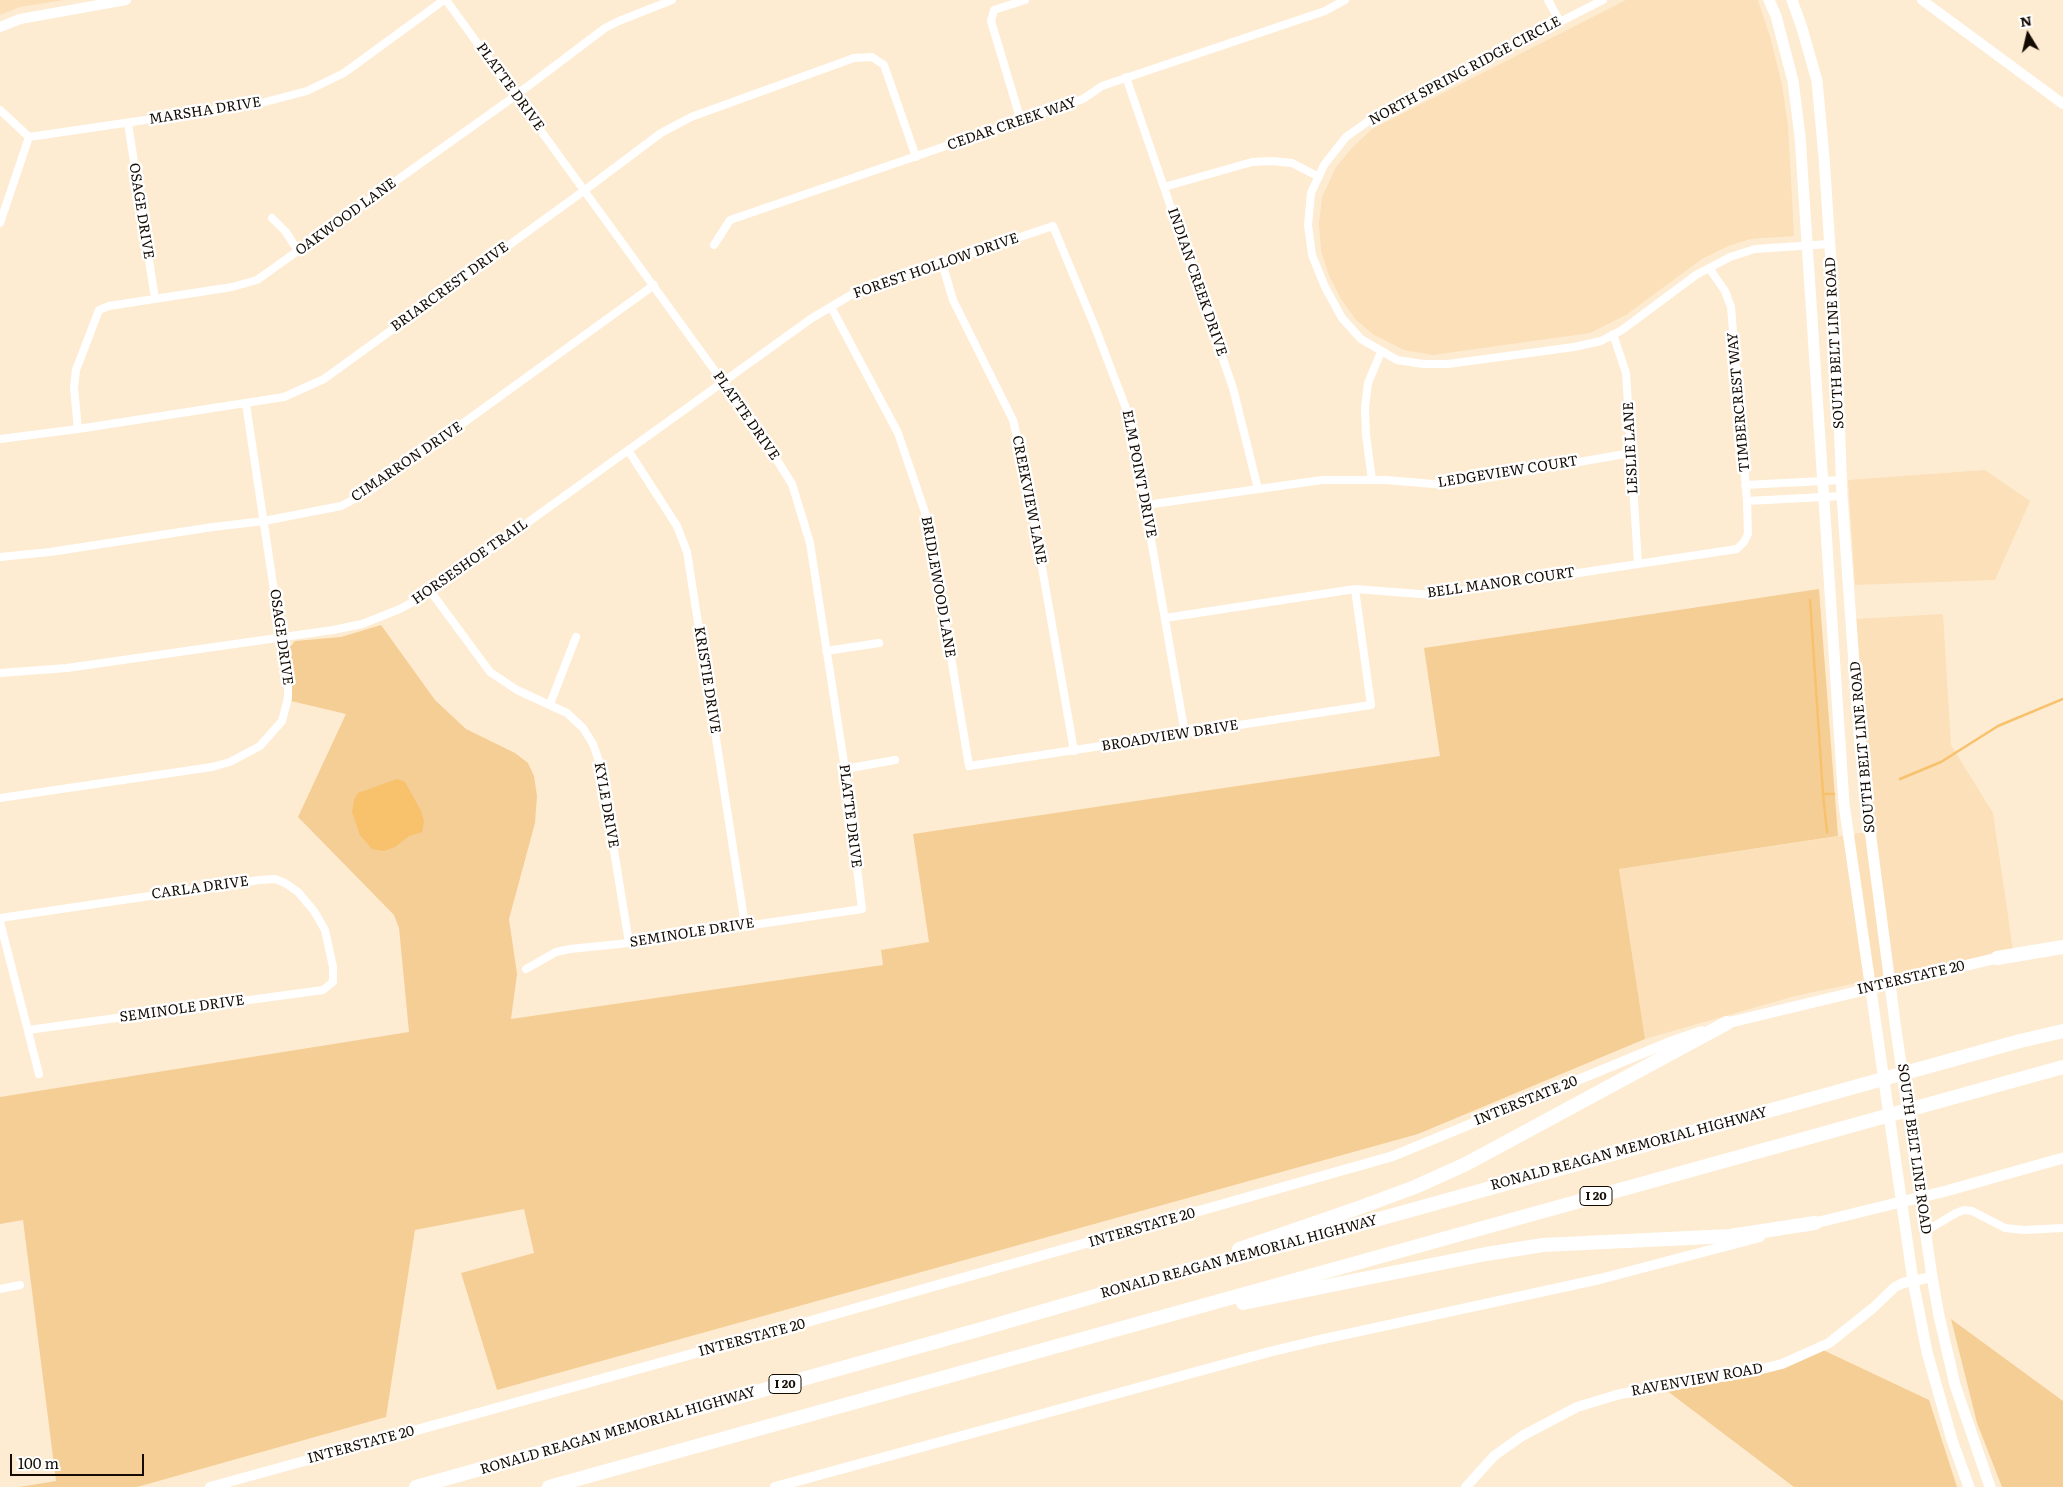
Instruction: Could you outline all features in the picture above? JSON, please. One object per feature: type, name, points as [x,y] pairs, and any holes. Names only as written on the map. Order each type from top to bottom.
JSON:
[{"type":"highway","points":[[1997,958],[2063,947]]},
{"type":"highway","points":[[1154,1279],[1415,1187],[1482,1155],[1727,1023]]},
{"type":"highway","name":"RONALD REAGAN MEMORIAL HIGHWAY","points":[[416,1487],[953,1338],[1154,1279],[1307,1239],[2020,1041],[2063,1031]]},
{"type":"highway","name":"I 20","points":[[549,1487],[2063,1067]]},
{"type":"highway","points":[[1130,1326],[1486,1254],[1543,1246],[1730,1236],[1815,1223]]},
{"type":"main road","points":[[0,27],[20,19],[126,0]]},
{"type":"main road","name":"SOUTH BELT LINE ROAD","points":[[1770,0],[1793,81],[1800,136],[1844,804],[1849,844],[1913,1281],[1930,1360],[1952,1440],[1969,1487]]},
{"type":"main road","name":"SOUTH BELT LINE ROAD","points":[[1792,0],[1817,82],[1830,244],[1842,496],[1859,734],[1896,1030],[1932,1277],[1955,1385],[1990,1487]]},
{"type":"main road","points":[[1922,0],[2063,104]]},
{"type":"main road","points":[[1836,680],[1856,678]]},
{"type":"main road","points":[[1840,736],[1859,734]]},
{"type":"main road","points":[[1849,844],[1872,840]]},
{"type":"main road","name":"INTERSTATE 20","points":[[210,1487],[779,1330],[1393,1156],[1670,1042],[1727,1023],[2063,941]]},
{"type":"main road","points":[[775,1487],[1277,1350],[1600,1279],[1902,1202],[2063,1158]]},
{"type":"main road","name":"RAVENVIEW ROAD","points":[[1466,1487],[1494,1456],[1522,1436],[1577,1407],[1620,1394],[1750,1372],[1782,1364],[1829,1342],[1873,1308],[1895,1287],[1932,1277]]},
{"type":"street","name":"PLATTE DRIVE","points":[[445,0],[654,285],[770,449],[792,484],[810,543],[844,769],[862,909]]},
{"type":"street","name":"MARSHA DRIVE","points":[[29,137],[261,103],[307,91],[344,73],[445,0]]},
{"type":"street","name":"OAKWOOD LANE","points":[[78,429],[74,388],[76,370],[99,310],[109,306],[232,288],[257,280],[516,96],[606,28],[672,0]]},
{"type":"street","points":[[1021,121],[991,21],[994,10],[1025,0]]},
{"type":"street","name":"CEDAR CREEK WAY","points":[[714,245],[730,220],[1083,99],[1102,86],[1325,11],[1345,0]]},
{"type":"street","points":[[1548,0],[1560,22]]},
{"type":"street","name":"NORTH SPRING RIDGE CIRCLE","points":[[1603,0],[1377,115],[1346,137],[1324,165],[1311,193],[1308,224],[1312,255],[1324,287],[1342,318],[1361,339],[1397,360],[1423,364],[1448,364],[1574,347],[1601,341],[1622,330],[1696,275],[1730,257],[1756,249],[1830,244]]},
{"type":"street","name":"BRIARCREST DRIVE","points":[[0,439],[78,429],[284,397],[324,379],[661,133],[691,116],[854,58],[872,57],[884,66],[916,157]]},
{"type":"street","name":"INDIAN CREEK DRIVE","points":[[1126,77],[1233,388],[1258,489]]},
{"type":"street","points":[[0,110],[29,137],[0,224]]},
{"type":"street","name":"OSAGE DRIVE","points":[[128,124],[154,299]]},
{"type":"street","points":[[1164,187],[1252,162],[1292,163],[1318,177]]},
{"type":"street","points":[[272,218],[286,232],[298,252]]},
{"type":"street","name":"FOREST HOLLOW DRIVE","points":[[723,382],[812,318],[856,292],[1053,226]]},
{"type":"street","name":"ELM POINT DRIVE","points":[[1053,226],[1095,327],[1130,419],[1185,734]]},
{"type":"street","name":"CREEKVIEW LANE","points":[[942,263],[954,300],[1013,420],[1025,470],[1074,751]]},
{"type":"street","name":"TIMBERCREST WAY","points":[[1709,268],[1724,291],[1731,307],[1747,501],[1748,534],[1744,542]]},
{"type":"street","name":"CIMARRON DRIVE","points":[[0,557],[50,552],[264,521],[340,506],[368,492],[654,285]]},
{"type":"street","name":"BRIDLEWOOD LANE","points":[[831,307],[898,433],[929,524],[969,766]]},
{"type":"street","name":"LESLIE LANE","points":[[1613,334],[1626,372],[1638,564]]},
{"type":"street","points":[[1372,480],[1366,435],[1365,408],[1368,383],[1381,352]]},
{"type":"street","name":"HORSESHOE TRAIL","points":[[0,672],[67,668],[333,630],[362,624],[400,609],[432,592],[723,382]]},
{"type":"street","name":"OSAGE DRIVE","points":[[0,798],[212,767],[247,755],[260,746],[282,721],[288,698],[288,684],[246,404]]},
{"type":"street","name":"KRISTIE DRIVE","points":[[628,450],[677,526],[687,552],[745,925]]},
{"type":"street","name":"LEDGEVIEW COURT","points":[[1146,505],[1322,480],[1372,480],[1446,485],[1631,453]]},
{"type":"street","points":[[1746,485],[1842,480]]},
{"type":"street","points":[[1747,501],[1842,496]]},
{"type":"street","name":"BELL MANOR COURT","points":[[1166,618],[1355,589],[1433,595],[1737,548],[1744,542]]},
{"type":"street","name":"BROADVIEW DRIVE","points":[[969,766],[1371,705],[1355,589]]},
{"type":"street","name":"KYLE DRIVE","points":[[432,592],[490,672],[517,690],[567,713],[583,728],[593,744],[600,764],[629,943]]},
{"type":"street","points":[[550,704],[576,637]]},
{"type":"street","points":[[826,651],[878,643]]},
{"type":"street","points":[[844,769],[895,760]]},
{"type":"street","name":"CARLA DRIVE","points":[[0,920],[275,879],[298,892],[314,911],[325,930],[333,982]]},
{"type":"street","name":"SEMINOLE DRIVE","points":[[526,969],[556,952],[862,909]]},
{"type":"street","points":[[0,920],[39,1074]]},
{"type":"street","name":"SEMINOLE DRIVE","points":[[28,1030],[323,990],[333,982]]},
{"type":"street","points":[[1926,1231],[1964,1210],[1972,1211],[2005,1228],[2024,1230],[2063,1228]]},
{"type":"street","points":[[0,1289],[20,1285]]},
{"type":"shaded area","points":[[0,0],[65,0],[20,7],[0,15]]},
{"type":"shaded area","points":[[1626,0],[1758,0],[1771,40],[1782,85],[1788,125],[1794,236],[1751,239],[1728,246],[1702,259],[1626,315],[1590,333],[1433,355],[1404,350],[1374,335],[1356,320],[1341,299],[1329,276],[1321,251],[1319,224],[1322,197],[1336,167],[1372,129]]},
{"type":"shaded area","points":[[1985,470],[2030,501],[1995,580],[1855,585],[1848,480]]},
{"type":"shaded area","points":[[1819,589],[1838,836],[1619,869],[1645,1039],[1418,1134],[497,1390],[461,1273],[534,1253],[524,1209],[415,1230],[386,1417],[137,1487],[19,1487],[56,1481],[23,1220],[0,1224],[0,1097],[409,1032],[399,928],[394,915],[298,817],[346,714],[291,701],[293,675],[290,647],[295,641],[341,637],[381,625],[435,700],[466,729],[515,753],[528,763],[534,776],[537,796],[535,823],[509,919],[517,974],[511,1019],[883,965],[881,950],[929,942],[913,834],[1440,756],[1424,648]]},
{"type":"shaded area","points":[[1943,614],[1951,745],[1993,813],[2013,950],[1795,996],[1645,1039],[1619,869],[1874,831],[1856,619]]},
{"type":"shaded area","points":[[397,779],[405,782],[421,811],[424,821],[422,832],[409,836],[395,847],[384,851],[372,849],[360,835],[352,812],[354,800],[358,793]]},
{"type":"shaded area","points":[[1951,1319],[2063,1401],[2063,1487],[2002,1487],[1977,1423]]},
{"type":"shaded area","points":[[1823,1350],[1929,1400],[1957,1487],[1794,1487],[1666,1390]]},
{"type":"waterway","points":[[1810,600],[1823,794]]},
{"type":"waterway","points":[[1900,779],[1941,762],[1998,726],[2063,699]]},
{"type":"waterway","points":[[1827,832],[1823,794],[1834,794]]}]
